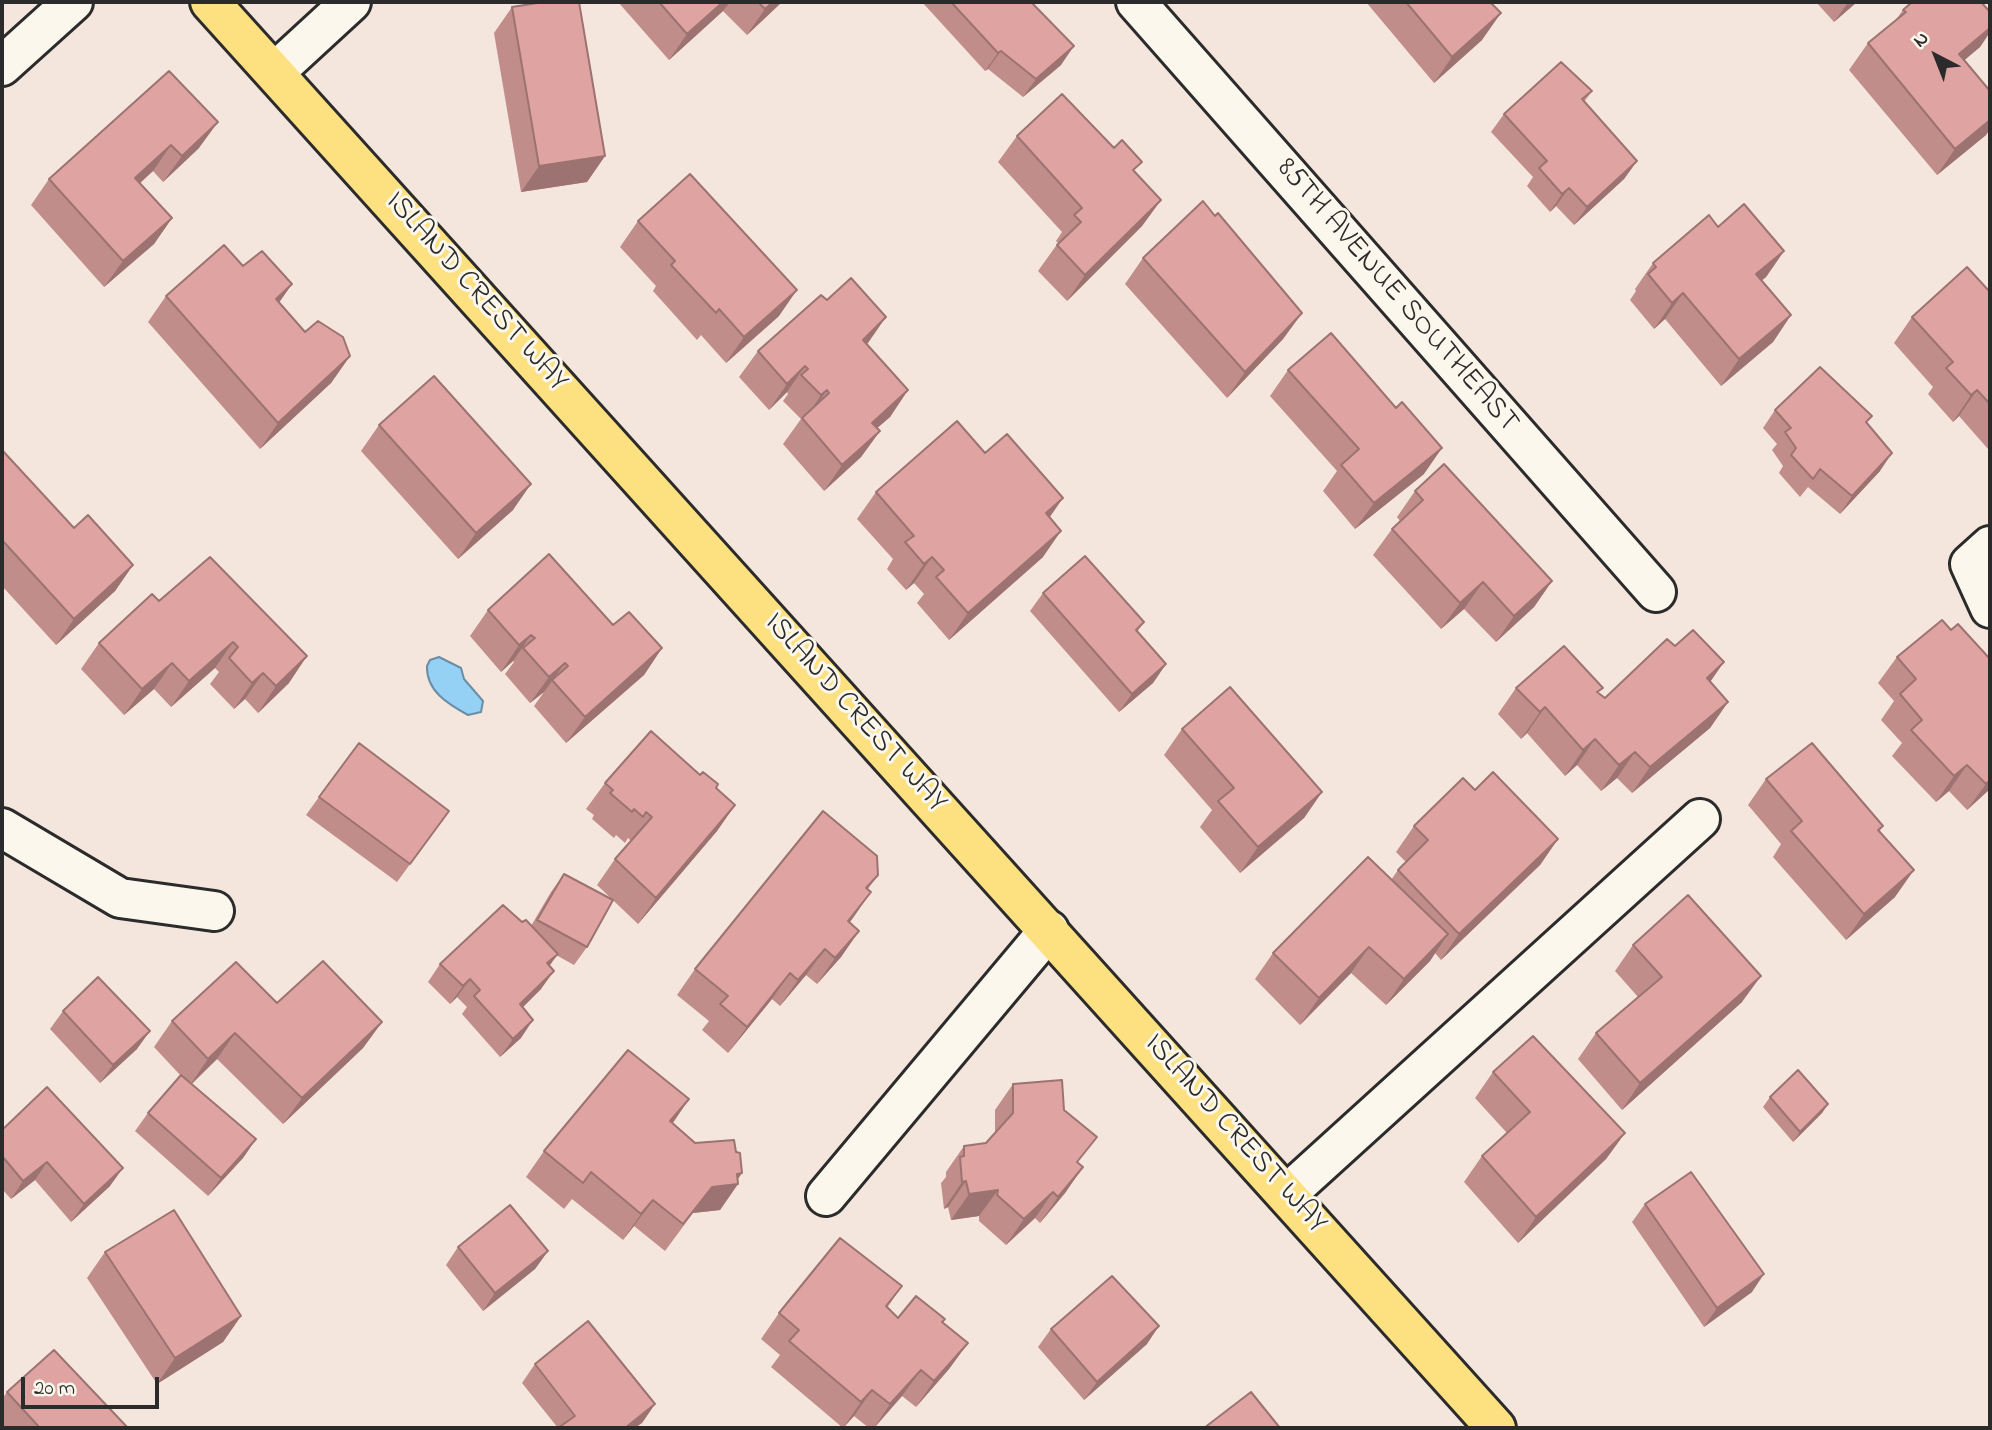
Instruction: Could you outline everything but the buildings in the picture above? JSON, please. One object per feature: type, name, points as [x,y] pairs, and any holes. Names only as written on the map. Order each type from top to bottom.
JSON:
[{"type":"main road","name":"ISLAND CREST WAY","points":[[210,2],[1287,1194],[1480,1423]]},
{"type":"street","points":[[2,66],[73,2]]},
{"type":"street","points":[[275,72],[351,2]]},
{"type":"street","name":"85TH AVENUE SOUTHEAST","points":[[1136,2],[1656,592]]},
{"type":"street","points":[[1990,546],[1970,564],[1990,608]]},
{"type":"street","points":[[1287,1194],[1700,819]]},
{"type":"street","points":[[2,828],[120,898],[214,911]]},
{"type":"street","points":[[826,1196],[1049,930]]},
{"type":"water","points":[[439,657],[461,668],[464,679],[483,701],[481,712],[468,715],[434,690],[427,666],[430,660]]}]
